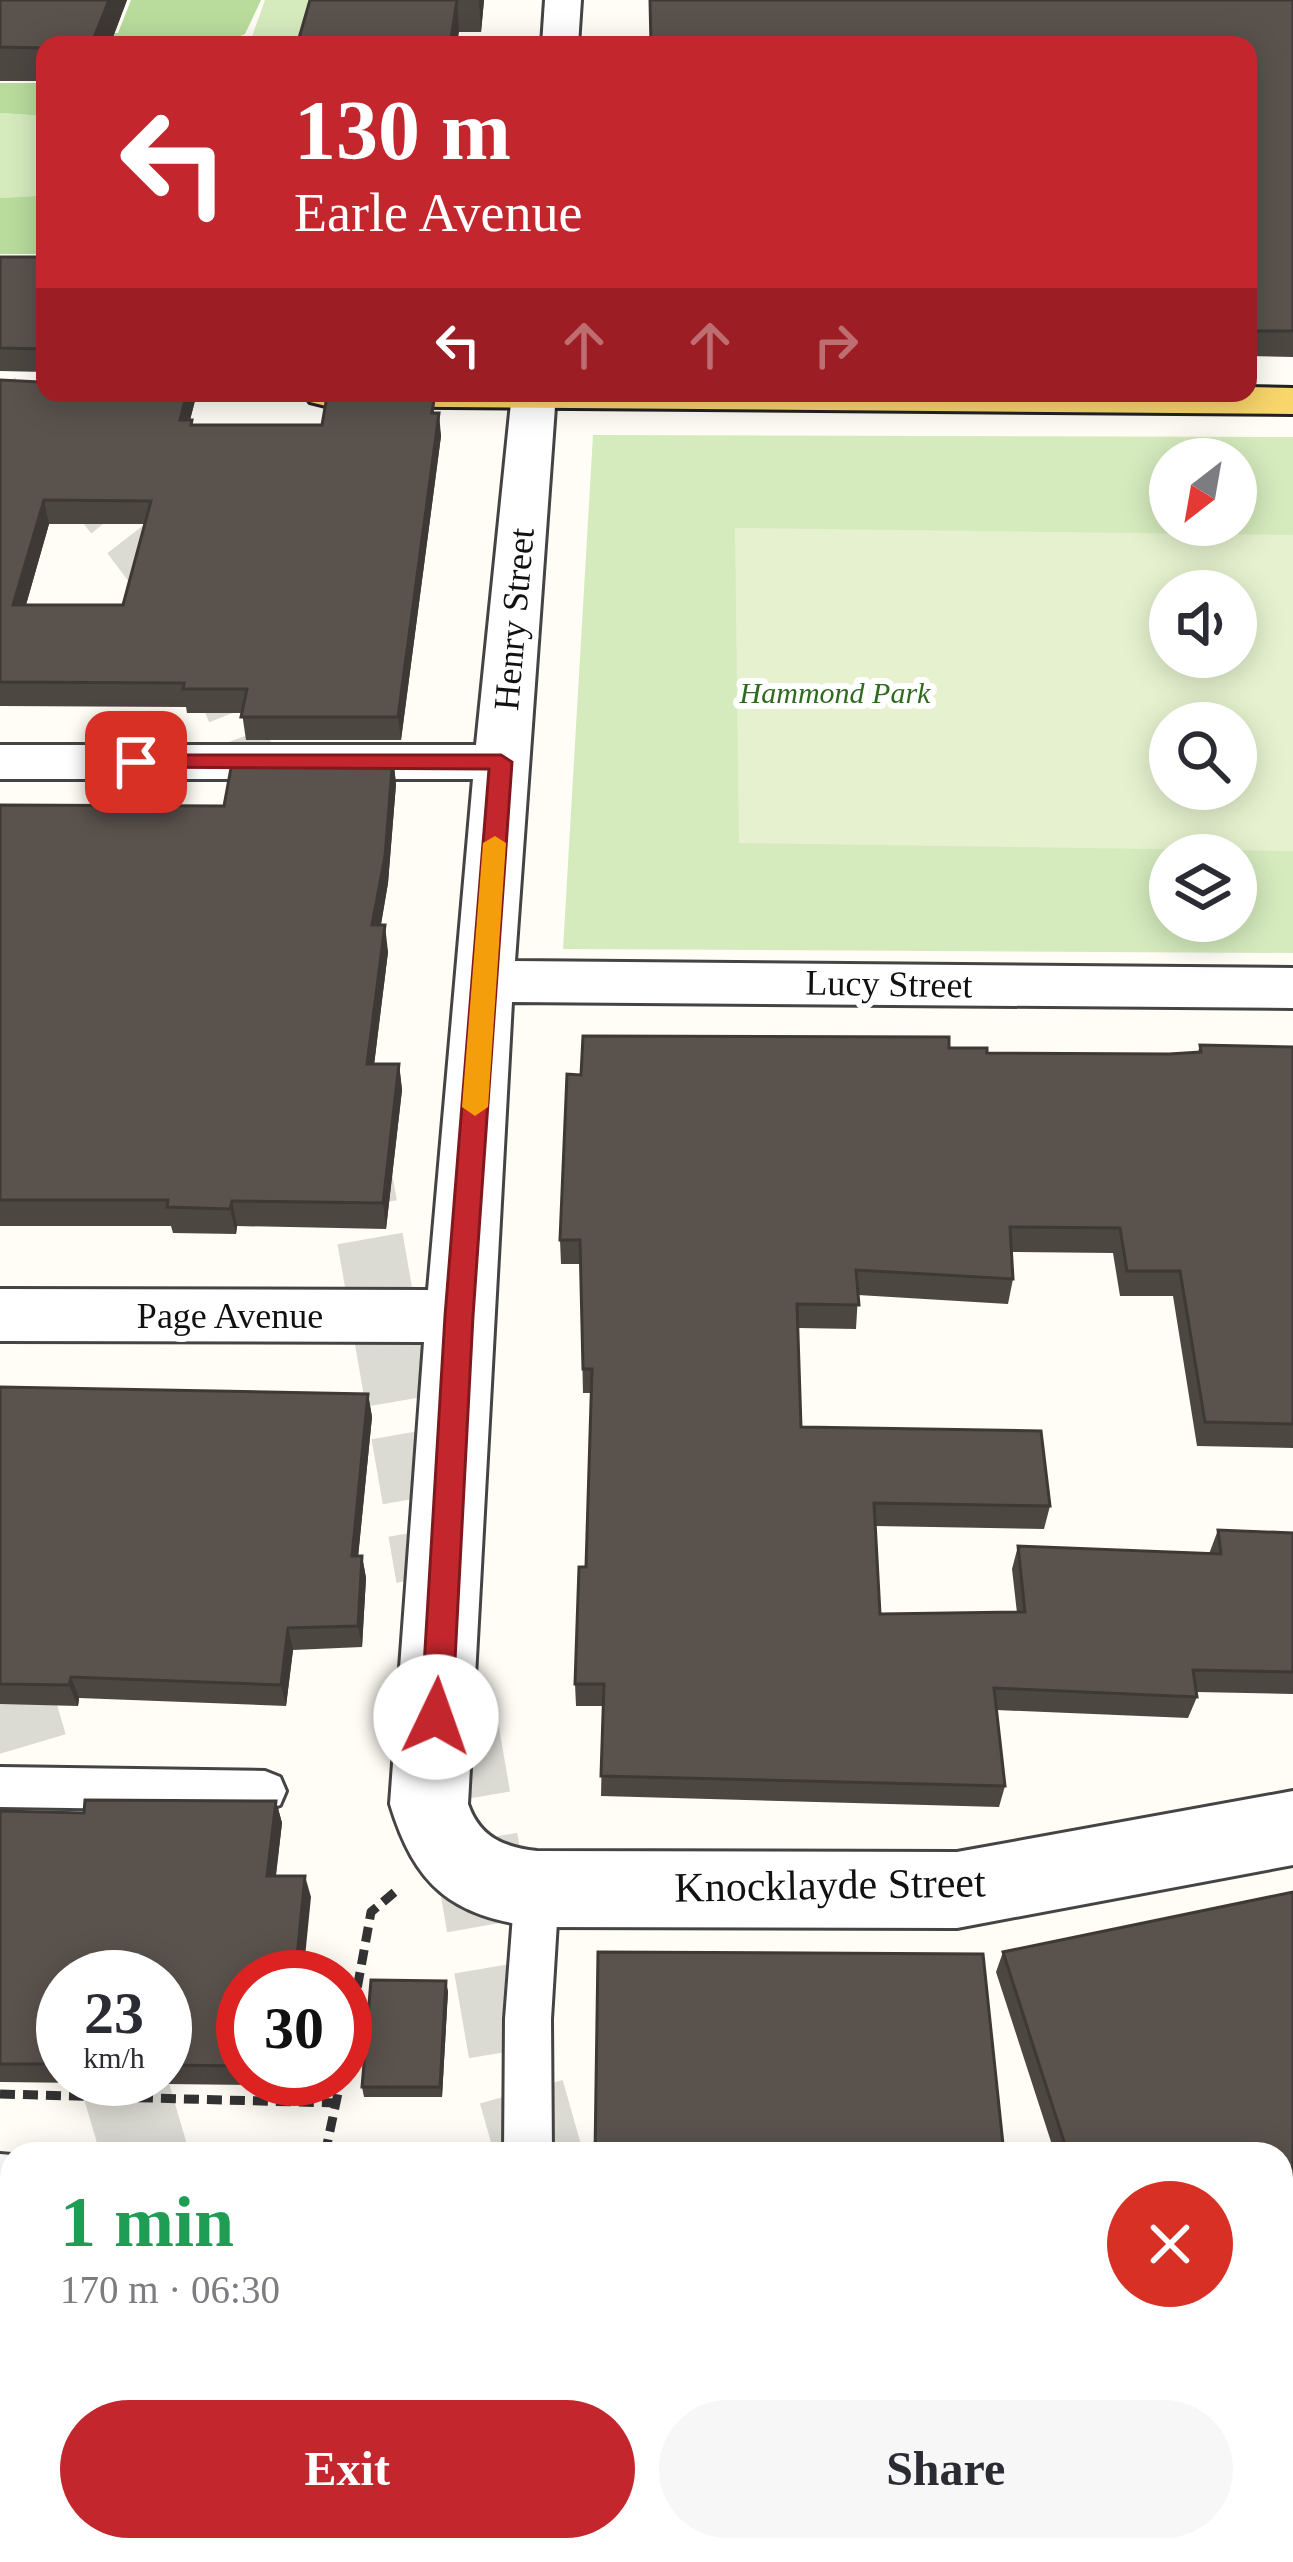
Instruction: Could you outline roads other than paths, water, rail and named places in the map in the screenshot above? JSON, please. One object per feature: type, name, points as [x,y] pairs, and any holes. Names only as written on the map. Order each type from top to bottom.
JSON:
[{"type":"main road","points":[[1257,401],[1293,401]]},
{"type":"street","points":[[561,36],[563,0]]},
{"type":"street","name":"Henry Street","points":[[448,1847],[429,1804],[459,1316],[533,402]]},
{"type":"street","points":[[0,761],[501,762]]},
{"type":"street","name":"Lucy Street","points":[[484,981],[1293,988]]},
{"type":"street","name":"Page Avenue","points":[[0,1316],[459,1316]]},
{"type":"street","name":"Knocklayde Street","points":[[448,1847],[470,1871],[494,1885],[957,1890],[1293,1828]]},
{"type":"lane","points":[[0,1787],[265,1791]]},
{"type":"lane","points":[[528,2142],[527,2019],[538,1888]]},
{"type":"tunnel","points":[[0,391],[30,424]]},
{"type":"tunnel","points":[[27,421],[118,526],[198,642],[243,739],[269,833]]},
{"type":"tunnel","points":[[353,1141],[429,1577]]},
{"type":"tunnel","points":[[0,1664],[85,1950]]},
{"type":"tunnel","points":[[453,1714],[514,2066],[536,2142]]},
{"type":"tunnel","points":[[131,2106],[141,2142]]},
{"type":"park label","name":"Hammond Park","points":[[835,692]]}]
